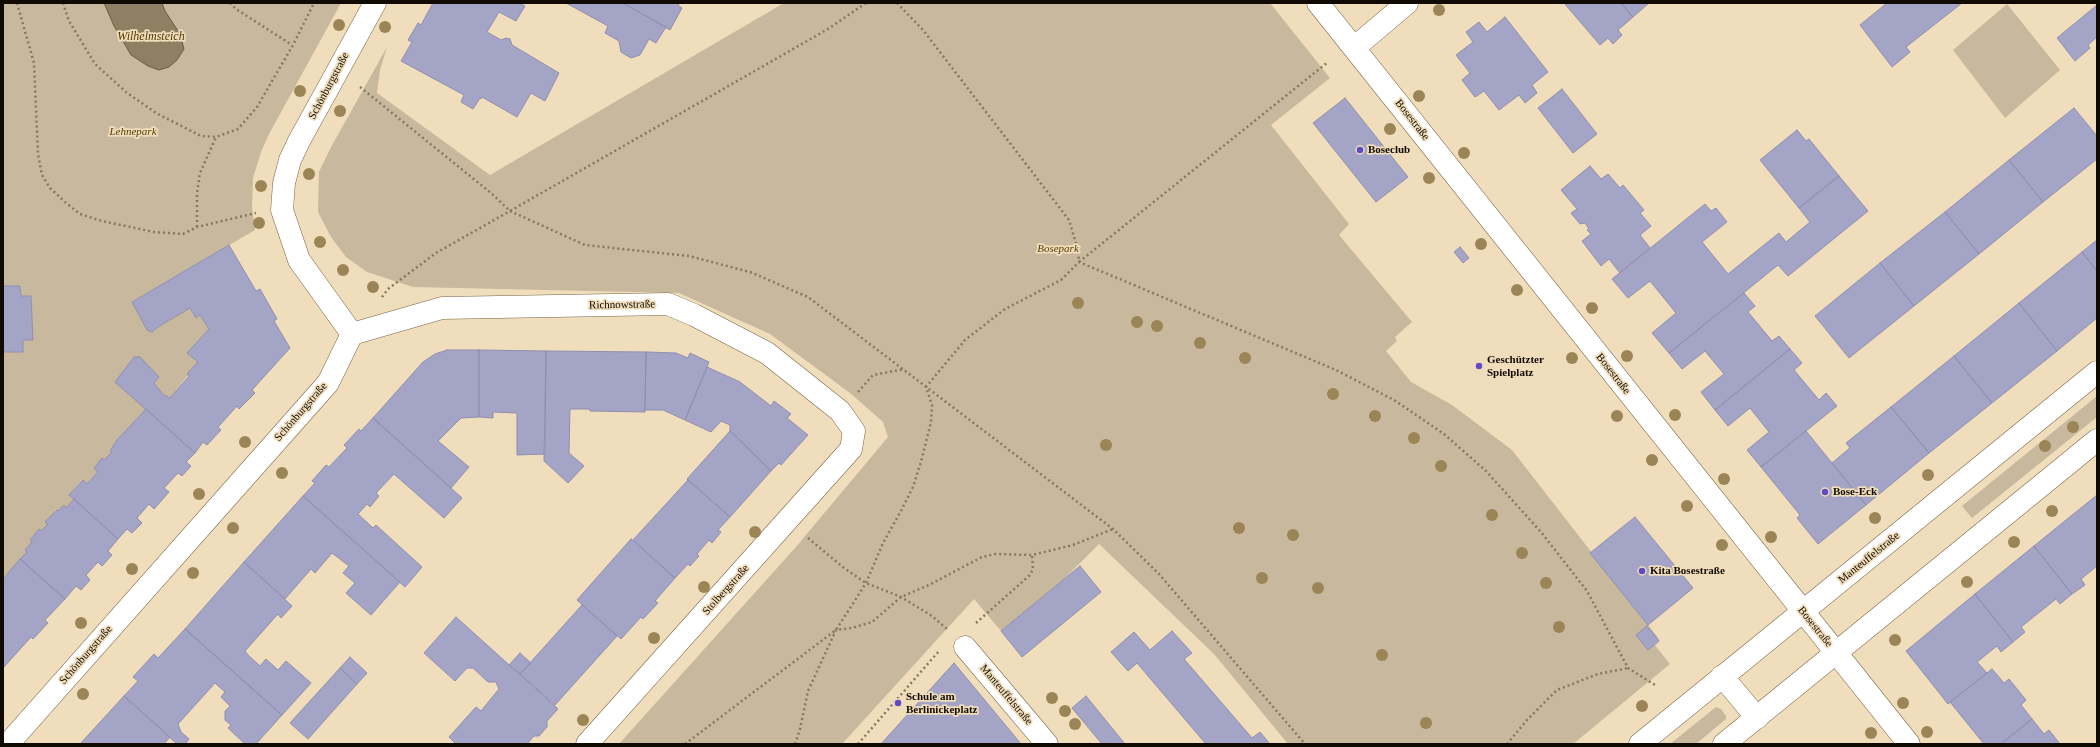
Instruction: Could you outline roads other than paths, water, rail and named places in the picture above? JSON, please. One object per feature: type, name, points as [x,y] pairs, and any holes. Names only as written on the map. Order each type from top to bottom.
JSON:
[{"type":"street","name":"Schönburgstraße","points":[[8,744],[328,383],[352,334],[299,260],[282,210],[284,183],[290,160],[374,3]]},
{"type":"street","name":"Bosestraße","points":[[1318,3],[1909,744]]},
{"type":"street","points":[[1354,48],[1407,3]]},
{"type":"street","name":"Richnowstraße","points":[[352,334],[442,308],[668,304],[694,315],[767,353],[840,411],[854,431]]},
{"type":"street","name":"Manteuffelstraße","points":[[1640,744],[2097,372]]},
{"type":"street","name":"Stolbergstraße","points":[[587,744],[851,449],[854,431]]},
{"type":"street","points":[[1724,744],[2097,440]]},
{"type":"street","name":"Manteuffelstraße","points":[[963,637],[1047,744]]},
{"type":"street","points":[[1722,676],[1757,718]]},
{"type":"water","name":"Wilhelmsteich","points":[[104,3],[162,3],[165,11],[180,34],[184,49],[177,60],[169,67],[159,70],[148,66],[131,55],[114,26]]},
{"type":"place","name":"Boseclub","points":[[1360,150]]},
{"type":"place","name":"Geschützter Spielplatz","points":[[1479,366]]},
{"type":"place","name":"Bose-Eck","points":[[1825,492]]},
{"type":"place","name":"Kita Bosestraße","points":[[1642,571]]},
{"type":"place","name":"Schule am Berlinickeplatz","points":[[898,703]]},
{"type":"park label","name":"Lehnepark","points":[[133,132]]},
{"type":"park label","name":"Bosepark","points":[[1058,249]]}]
